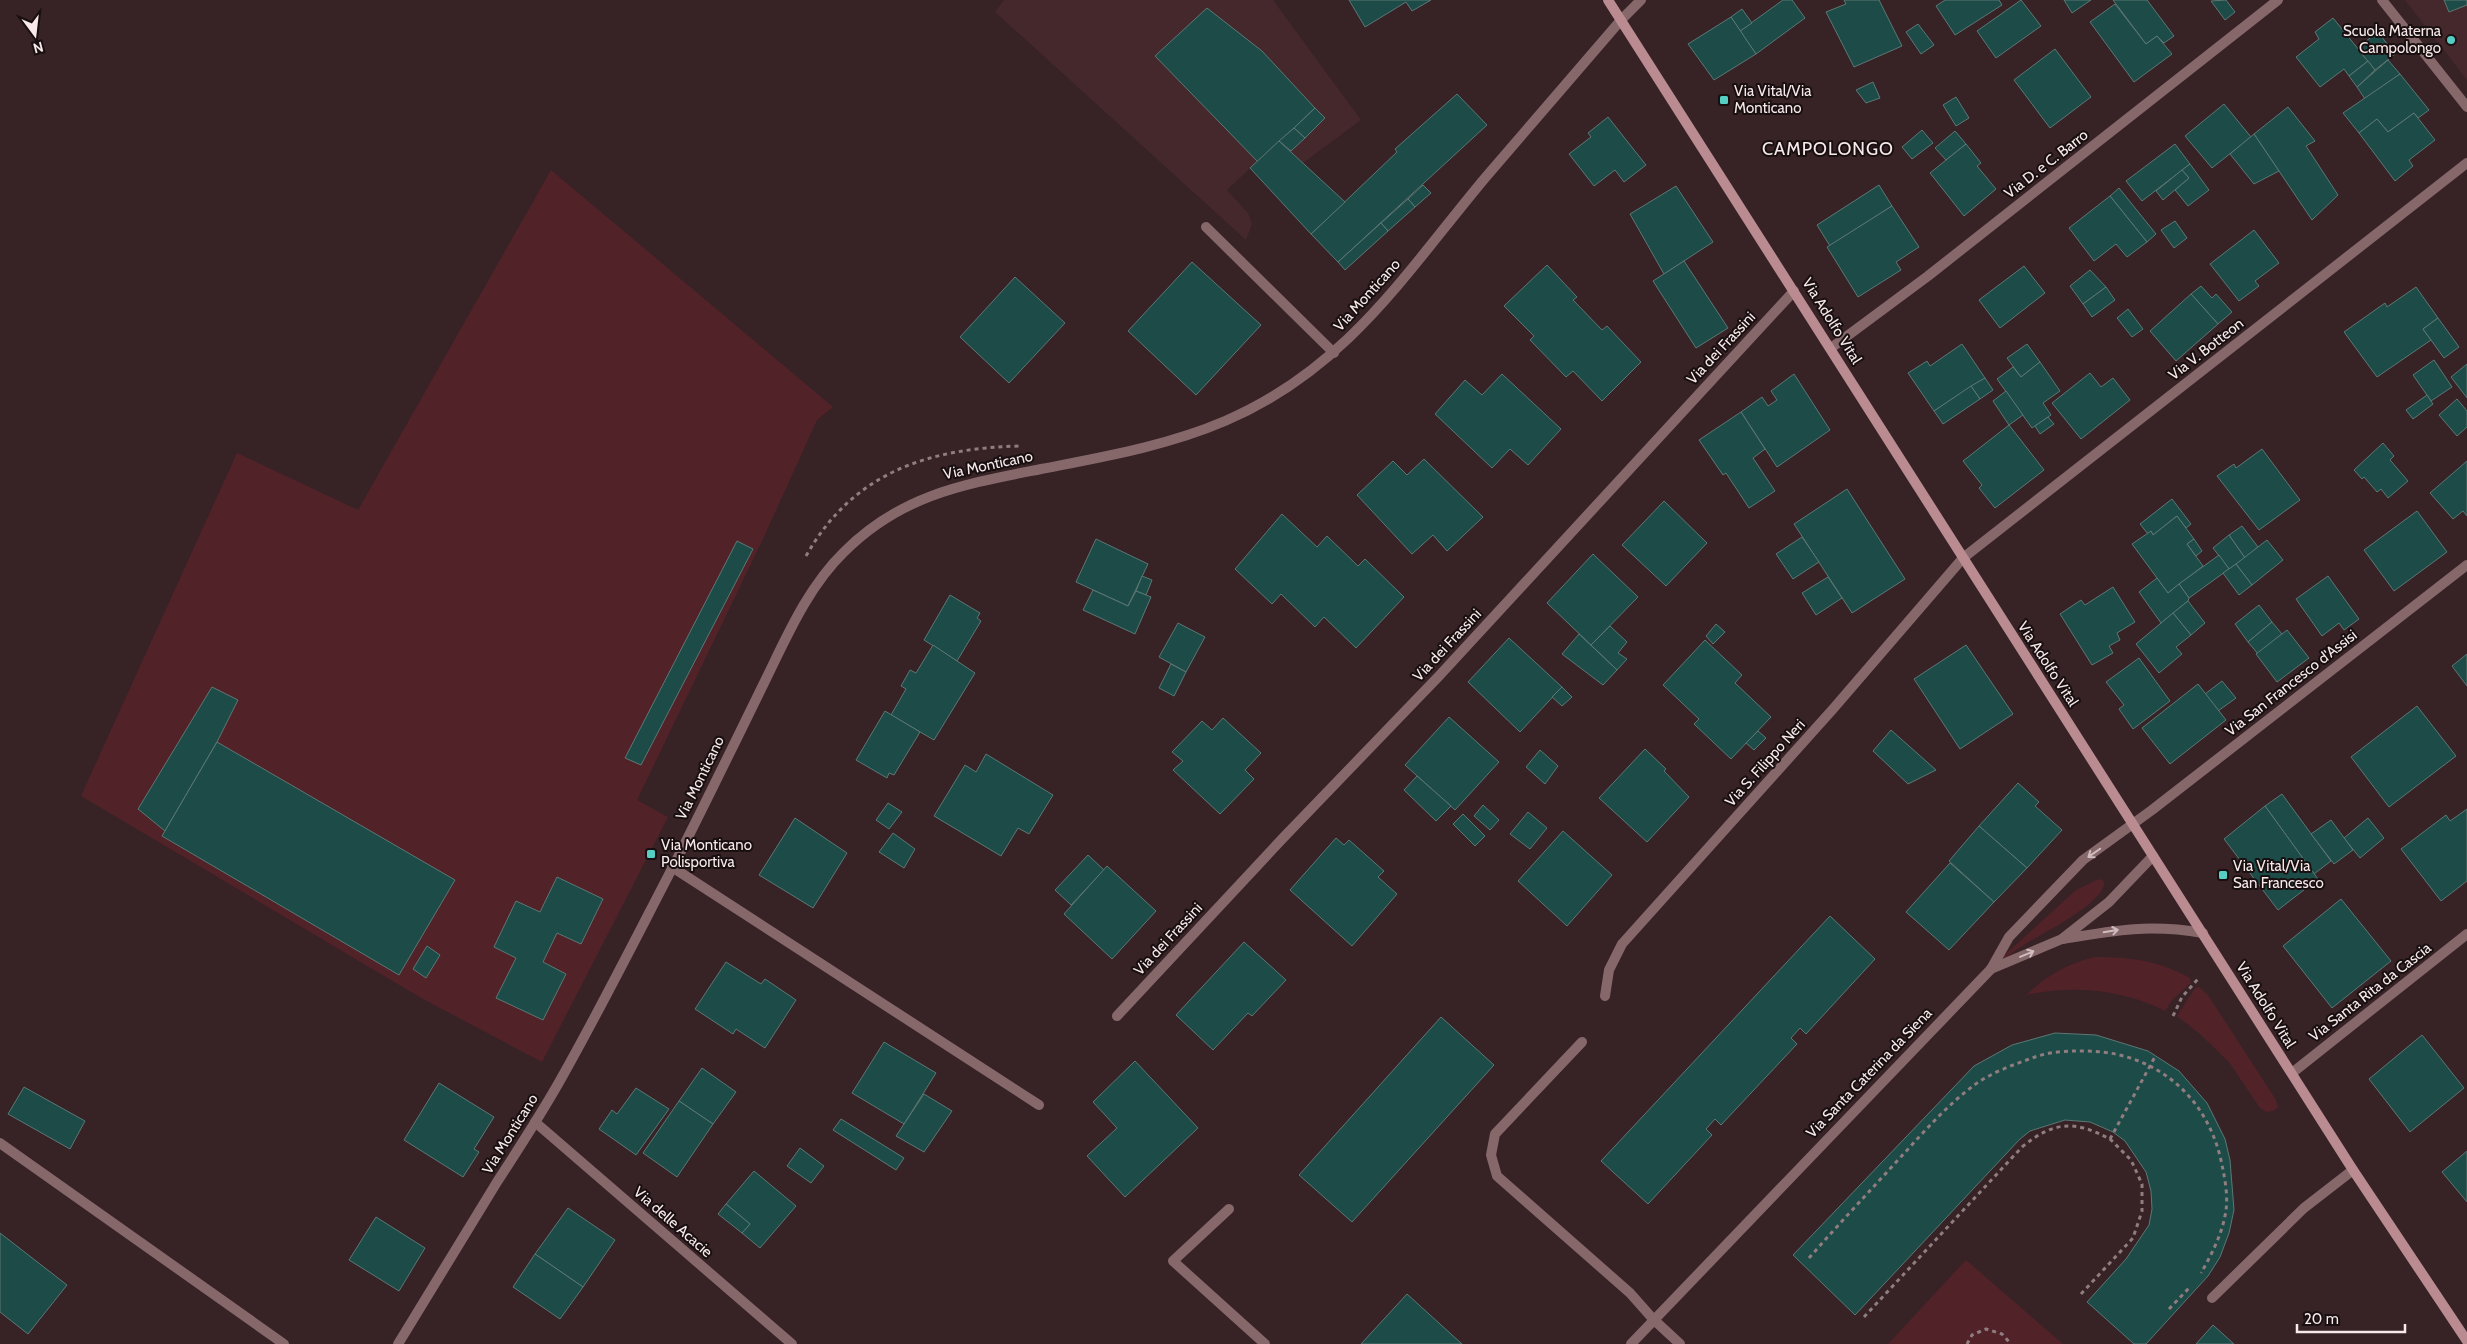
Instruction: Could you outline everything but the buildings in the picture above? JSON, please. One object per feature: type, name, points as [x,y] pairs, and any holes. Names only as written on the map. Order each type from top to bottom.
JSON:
[{"type":"street","name":"Via Adolfo Vital","points":[[1608,0],[2353,1170],[2467,1341]]},
{"type":"street","name":"Via Monticano","points":[[398,1344],[561,1080],[672,867],[809,596],[842,553],[876,524],[907,506],[939,492],[971,482],[1113,455],[1222,422],[1262,403],[1300,379],[1334,353],[1371,318],[1486,176],[1621,20],[1641,0]]},
{"type":"street","name":"Via D. e C. Barro","points":[[1831,348],[1928,276],[2278,0]]},
{"type":"street","points":[[2382,0],[2467,107]]},
{"type":"street","name":"Via V. Botteon","points":[[1963,558],[2467,163]]},
{"type":"street","points":[[1206,227],[1334,353]]},
{"type":"street","name":"Via dei Frassini","points":[[1117,1016],[1283,838],[1439,676],[1794,291]]},
{"type":"street","name":"Via S. Filippo Neri","points":[[1605,996],[1609,970],[1622,944],[1833,710],[1963,558]]},
{"type":"street","name":"Via San Francesco d'Assisi","points":[[1991,969],[2009,937],[2083,860],[2133,825],[2467,564]]},
{"type":"street","name":"Via Santa Caterina da Siena","points":[[1631,1344],[1991,969],[2062,939],[2109,902],[2153,856]]},
{"type":"street","points":[[672,867],[1039,1105]]},
{"type":"street","points":[[2062,939],[2123,929],[2153,928],[2203,933]]},
{"type":"street","name":"Via Santa Rita da Cascia","points":[[2292,1073],[2467,934]]},
{"type":"street","points":[[1582,1042],[1495,1134],[1491,1155],[1498,1176],[1630,1293],[1653,1319],[1680,1344]]},
{"type":"street","name":"Via delle Acacie","points":[[535,1122],[792,1344]]},
{"type":"street","points":[[0,1143],[284,1344]]},
{"type":"street","points":[[2212,1298],[2304,1208],[2353,1170]]},
{"type":"street","points":[[1229,1209],[1173,1261],[1265,1344]]},
{"type":"path","points":[[2173,1016],[2182,997],[2198,979]]},
{"type":"path","points":[[1809,1258],[1940,1114],[1975,1084],[2036,1056],[2064,1051],[2106,1052],[2124,1055],[2150,1066],[2168,1077],[2190,1096],[2205,1119],[2219,1150],[2227,1210],[2211,1256],[2199,1275]]},
{"type":"path","points":[[2110,1139],[2156,1055]]},
{"type":"path","points":[[1864,1317],[2022,1147],[2040,1133],[2064,1126],[2087,1127],[2110,1139],[2131,1160],[2142,1184],[2142,1211],[2133,1238],[2081,1294]]},
{"type":"path","points":[[2169,1309],[2195,1281]]},
{"type":"path","points":[[1967,1344],[1972,1335],[1986,1328],[2002,1334],[2011,1344]]},
{"type":"shaded area","points":[[1004,0],[1273,0],[1361,120],[1303,163],[1279,141],[1227,190],[1248,213],[1252,224],[1246,240],[995,12]]},
{"type":"shaded area","name":"Scuola Materna Campolongo","points":[[2405,0],[2467,0],[2467,80]]},
{"type":"shaded area","points":[[551,170],[833,407],[817,420],[763,539],[637,800],[668,817],[542,1062],[423,999],[81,796],[237,453],[358,510]]},
{"type":"shaded area","points":[[2099,879],[2104,881],[2102,889],[2095,899],[2084,908],[2056,927],[2019,948],[2001,963],[1998,961],[2076,890]]},
{"type":"shaded area","points":[[2094,957],[2131,959],[2155,963],[2190,978],[2191,983],[2173,999],[2165,1011],[2131,998],[2097,991],[2062,990],[2026,995],[2042,981],[2057,972]]},
{"type":"shaded area","points":[[2199,987],[2208,995],[2276,1100],[2278,1107],[2273,1111],[2266,1112],[2260,1108],[2229,1062],[2200,1034],[2177,1016],[2195,988]]},
{"type":"shaded area","points":[[1966,1260],[2063,1344],[1888,1344]]},
{"type":"place","name":"Scuola Materna Campolongo","points":[[2451,40]]},
{"type":"place","name":"Via Vital/Via Monticano","points":[[1724,100]]},
{"type":"place","name":"Via Monticano Polisportiva","points":[[651,854]]},
{"type":"place","name":"Via Vital/Via San Francesco","points":[[2223,875]]},
{"type":"district","name":"CAMPOLONGO","points":[[1828,149]]}]
